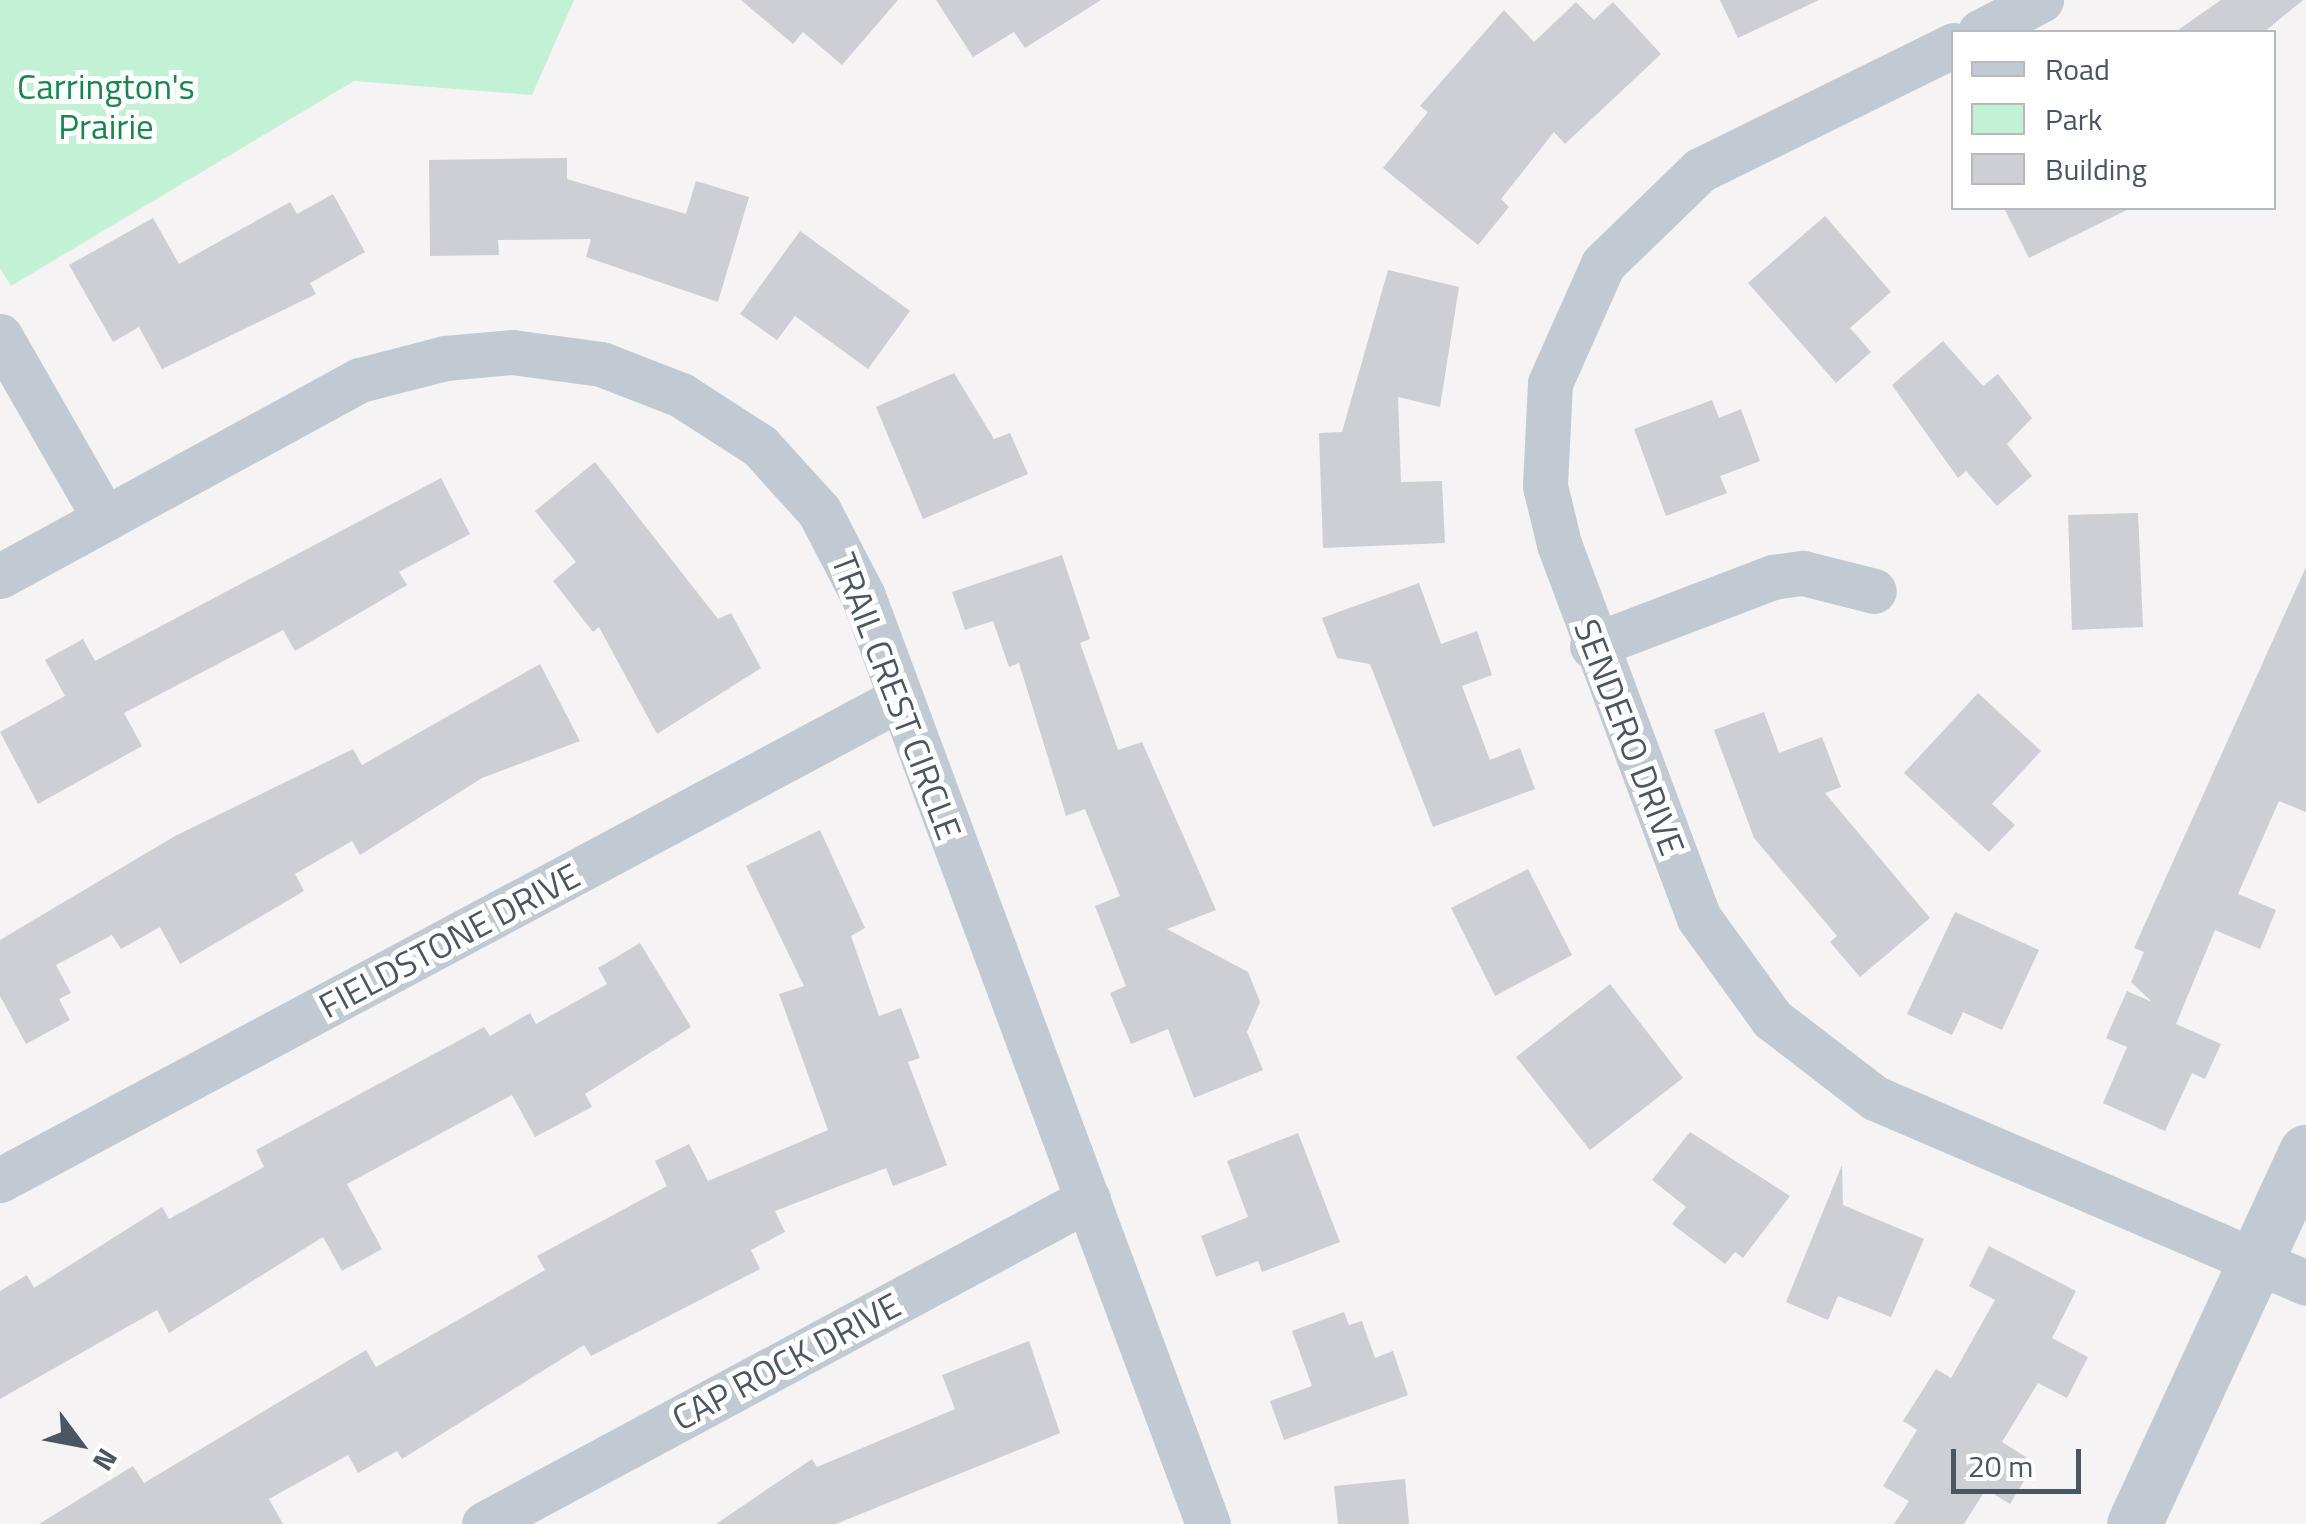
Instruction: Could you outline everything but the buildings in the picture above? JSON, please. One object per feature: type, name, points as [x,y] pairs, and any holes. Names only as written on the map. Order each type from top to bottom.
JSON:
[{"type":"street","points":[[1984,30],[2041,0]]},
{"type":"street","name":"SENDERO DRIVE","points":[[1951,46],[1700,170],[1626,236],[1582,295],[1550,383],[1545,486],[1592,646],[1699,918],[1772,1019],[1874,1098],[2283,1273]]},
{"type":"street","points":[[0,336],[105,519]]},
{"type":"street","name":"TRAIL CREST CIRCLE","points":[[0,576],[396,368],[512,352],[601,364],[725,420],[791,475],[844,552],[1208,1524]]},
{"type":"street","points":[[1592,646],[1773,577],[1803,573],[1874,590]]},
{"type":"street","name":"FIELDSTONE DRIVE","points":[[0,1180],[898,699]]},
{"type":"street","points":[[2134,1524],[2283,1273],[2306,1152]]},
{"type":"street","name":"CAP ROCK DRIVE","points":[[484,1524],[1088,1199]]},
{"type":"green space","name":"Carrington's Prairie","points":[[0,0],[574,0],[532,95],[354,81],[11,286],[0,268]]}]
